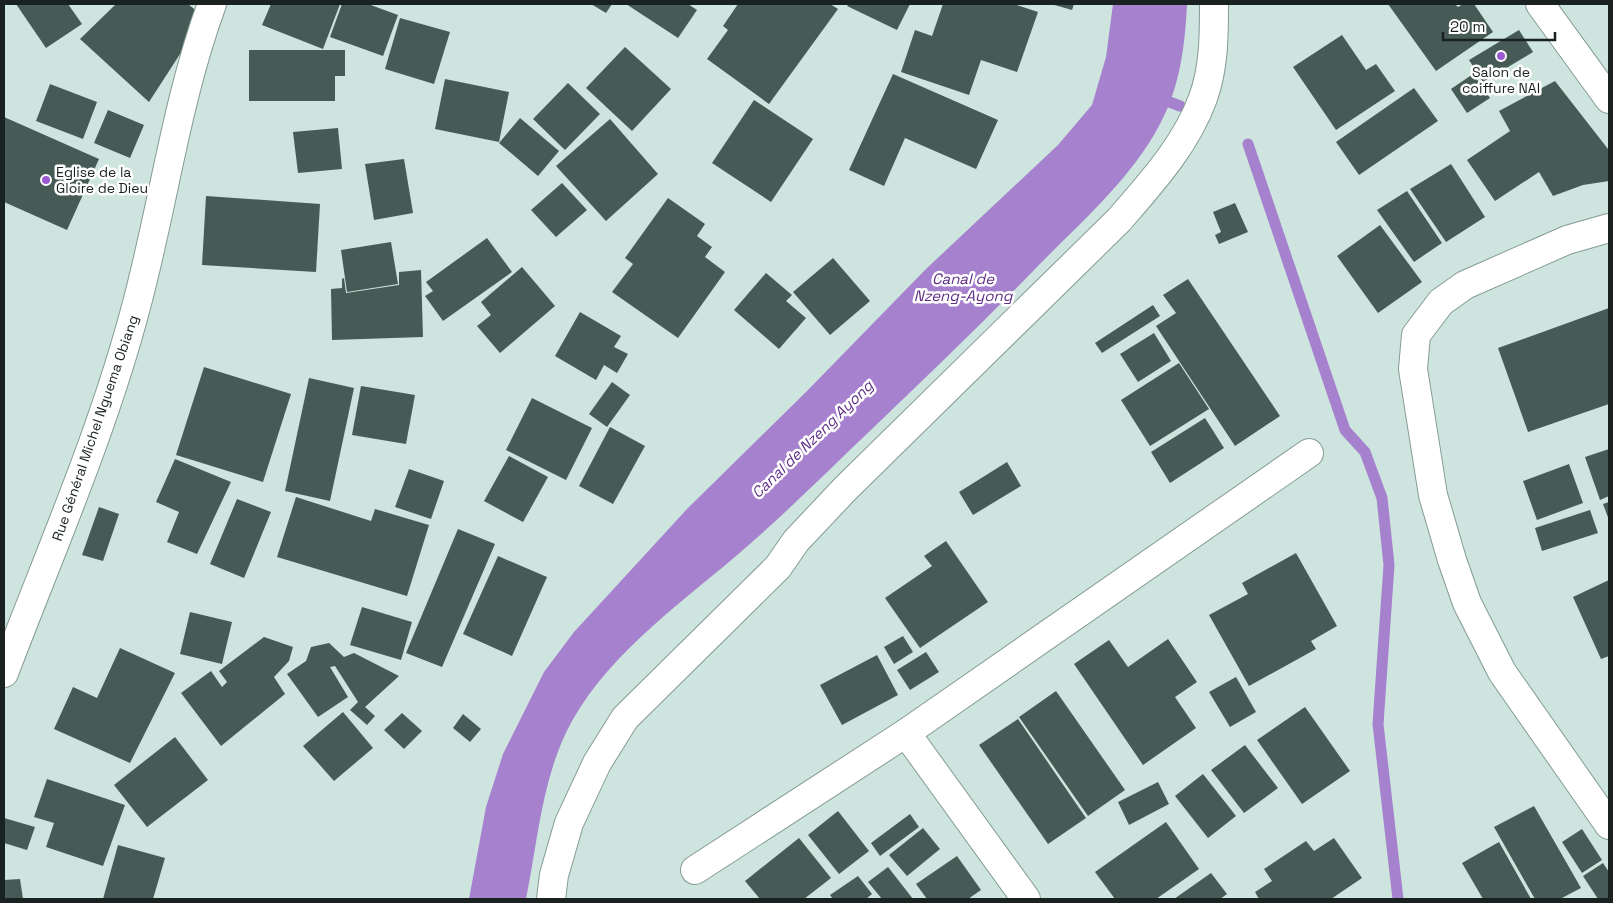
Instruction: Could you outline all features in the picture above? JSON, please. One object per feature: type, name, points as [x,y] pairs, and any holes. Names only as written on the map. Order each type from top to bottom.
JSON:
[{"type":"street","name":"Rue Général Michel Nguema Obiang","points":[[4,673],[45,569],[117,370],[136,307],[182,107],[212,4]]},
{"type":"street","points":[[551,899],[554,875],[569,823],[597,763],[625,718],[778,567],[796,541],[845,489],[1119,220],[1157,176],[1190,128],[1203,98],[1214,41],[1214,4]]},
{"type":"street","points":[[1540,4],[1609,99]]},
{"type":"street","points":[[1609,228],[1567,240],[1464,285],[1457,290],[1441,302],[1416,335],[1413,369],[1433,495],[1467,603],[1502,672],[1609,826]]},
{"type":"street","points":[[695,870],[906,733],[1309,453]]},
{"type":"street","points":[[906,733],[1026,899]]},
{"type":"water","name":"Canal de Nzeng-Ayong","points":[[1113,4],[1187,4],[1183,51],[1177,82],[1166,112],[1147,146],[1134,164],[1088,217],[915,388],[782,515],[654,625],[609,670],[589,694],[572,721],[554,763],[542,808],[526,899],[469,899],[486,807],[503,754],[544,672],[574,632],[687,509],[806,392],[926,269],[1058,145],[1092,105],[1106,57]]},
{"type":"building","points":[[16,4],[68,4],[82,24],[46,48]]},
{"type":"building","points":[[116,4],[188,4],[204,17],[149,102],[80,39]]},
{"type":"building","points":[[271,4],[340,4],[323,49],[262,25]]},
{"type":"building","points":[[342,4],[368,4],[398,15],[383,56],[330,37]]},
{"type":"building","points":[[591,4],[612,4],[606,13]]},
{"type":"building","points":[[626,4],[688,4],[697,10],[678,38]]},
{"type":"building","points":[[738,4],[830,4],[838,9],[769,104],[707,59],[728,30],[723,26]]},
{"type":"building","points":[[849,4],[910,4],[897,30],[847,6]]},
{"type":"building","points":[[943,4],[1014,4],[1038,12],[1017,72],[981,60],[969,95],[901,72],[915,30],[932,36]]},
{"type":"building","points":[[1051,4],[1074,4],[1072,10]]},
{"type":"building","points":[[1388,4],[1455,4],[1458,7],[1463,4],[1474,4],[1493,32],[1436,71]]},
{"type":"building","points":[[400,18],[450,32],[434,84],[385,69]]},
{"type":"building","name":"Salon de coiffure NAI","points":[[1519,30],[1533,52],[1483,82],[1469,60]]},
{"type":"building","points":[[1342,35],[1366,70],[1376,64],[1395,91],[1336,130],[1293,67]]},
{"type":"building","points":[[625,47],[671,89],[632,131],[586,88]]},
{"type":"building","points":[[249,50],[345,50],[345,76],[335,76],[335,101],[249,101]]},
{"type":"building","points":[[893,74],[998,120],[976,169],[905,138],[884,186],[849,170]]},
{"type":"building","points":[[1473,74],[1490,98],[1467,113],[1451,89]]},
{"type":"building","points":[[445,79],[509,92],[499,142],[435,129]]},
{"type":"building","points":[[1555,81],[1608,149],[1609,181],[1583,185],[1553,196],[1539,172],[1495,201],[1467,160],[1510,131],[1499,111]]},
{"type":"building","points":[[568,83],[600,114],[565,150],[533,119]]},
{"type":"building","points":[[50,84],[97,102],[83,139],[36,121]]},
{"type":"building","points":[[1414,88],[1438,121],[1359,175],[1336,142]]},
{"type":"building","points":[[754,100],[813,139],[771,202],[712,163]]},
{"type":"building","points":[[108,110],[144,125],[130,158],[94,143]]},
{"type":"building","name":"Eglise de la Gloire de Dieu","points":[[4,117],[99,159],[67,230],[4,202]]},
{"type":"building","points":[[520,118],[559,151],[538,176],[499,143]]},
{"type":"building","points":[[610,119],[658,174],[606,221],[556,166]]},
{"type":"building","points":[[338,128],[342,169],[298,173],[293,132]]},
{"type":"building","points":[[404,159],[413,213],[374,220],[365,164]]},
{"type":"building","points":[[1451,164],[1485,217],[1446,242],[1410,189]]},
{"type":"building","points":[[562,183],[587,210],[556,237],[531,210]]},
{"type":"building","points":[[1407,191],[1442,243],[1414,262],[1377,210]]},
{"type":"building","points":[[206,196],[320,204],[316,272],[202,265]]},
{"type":"building","points":[[668,198],[705,224],[697,236],[712,247],[705,257],[725,272],[678,338],[612,292],[633,264],[625,258]]},
{"type":"building","points":[[1235,203],[1248,232],[1219,244],[1215,235],[1221,232],[1213,212]]},
{"type":"building","points":[[1380,225],[1422,282],[1378,313],[1337,256]]},
{"type":"building","points":[[487,238],[512,272],[443,321],[425,296],[433,291],[426,282]]},
{"type":"building","points":[[391,242],[398,284],[347,292],[341,250]]},
{"type":"building","points":[[833,258],[870,301],[830,335],[793,292]]},
{"type":"building","points":[[522,267],[555,306],[500,353],[477,326],[491,315],[481,302]]},
{"type":"building","points":[[421,270],[423,337],[332,340],[331,289],[342,288],[342,279],[344,278],[346,293],[399,285],[399,272]]},
{"type":"building","points":[[766,273],[792,295],[786,301],[806,318],[779,349],[734,310]]},
{"type":"building","points":[[1188,279],[1280,416],[1235,446],[1156,326],[1176,313],[1163,295]]},
{"type":"building","points":[[1153,305],[1160,316],[1102,353],[1095,343]]},
{"type":"building","points":[[1609,308],[1609,404],[1528,432],[1498,348]]},
{"type":"building","points":[[580,312],[621,336],[614,347],[628,354],[617,373],[604,365],[596,380],[555,356]]},
{"type":"building","points":[[1154,333],[1171,361],[1138,382],[1120,354]]},
{"type":"building","points":[[1179,363],[1209,409],[1150,446],[1121,400]]},
{"type":"building","points":[[204,367],[291,394],[263,482],[176,455]]},
{"type":"building","points":[[309,378],[354,388],[330,501],[285,491]]},
{"type":"building","points":[[612,382],[630,395],[607,427],[589,414]]},
{"type":"building","points":[[361,386],[415,395],[406,444],[352,435]]},
{"type":"building","points":[[532,398],[592,428],[566,480],[506,450]]},
{"type":"building","points":[[1205,418],[1224,448],[1170,483],[1151,452]]},
{"type":"building","points":[[610,427],[645,446],[613,504],[579,486]]},
{"type":"building","points":[[1609,449],[1609,496],[1600,500],[1585,457]]},
{"type":"building","points":[[509,456],[548,477],[523,522],[484,501]]},
{"type":"building","points":[[175,459],[231,482],[197,554],[167,542],[179,512],[156,502]]},
{"type":"building","points":[[1007,462],[1021,486],[973,515],[959,492]]},
{"type":"building","points":[[1569,464],[1583,503],[1537,520],[1523,481]]},
{"type":"building","points":[[409,469],[444,481],[431,519],[395,507]]},
{"type":"building","points":[[296,497],[371,521],[375,509],[429,525],[407,596],[277,557]]},
{"type":"building","points":[[237,499],[271,512],[244,578],[210,564]]},
{"type":"building","points":[[1609,502],[1609,520],[1603,504]]},
{"type":"building","points":[[99,507],[119,514],[103,561],[82,555]]},
{"type":"building","points":[[1590,510],[1598,533],[1542,551],[1535,528]]},
{"type":"building","points":[[458,529],[495,544],[442,667],[406,653]]},
{"type":"building","points":[[946,541],[988,602],[920,648],[885,598],[932,566],[924,556]]},
{"type":"building","points":[[1296,553],[1337,626],[1311,641],[1316,649],[1249,686],[1209,615],[1248,594],[1242,583]]},
{"type":"building","points":[[498,556],[547,577],[512,656],[463,634]]},
{"type":"building","points":[[1609,580],[1609,656],[1601,659],[1573,597]]},
{"type":"building","points":[[362,607],[412,622],[401,660],[350,645]]},
{"type":"building","points":[[190,612],[232,622],[222,664],[180,654]]},
{"type":"building","points":[[903,636],[913,652],[894,664],[884,647]]},
{"type":"building","points":[[264,637],[293,647],[289,661],[274,677],[285,694],[221,746],[181,693],[211,671],[222,687],[227,682],[219,671]]},
{"type":"building","points":[[1168,639],[1197,682],[1175,697],[1196,728],[1143,765],[1074,664],[1109,640],[1128,667]]},
{"type":"building","points":[[329,643],[344,657],[354,653],[399,676],[365,707],[375,716],[367,725],[350,710],[358,702],[335,666],[330,667],[348,697],[318,717],[287,674],[306,661],[311,647]]},
{"type":"building","points":[[120,648],[175,673],[130,763],[54,729],[73,687],[97,698]]},
{"type":"building","points":[[926,652],[939,672],[910,690],[897,670]]},
{"type":"building","points":[[877,655],[898,695],[842,725],[820,685]]},
{"type":"building","points":[[1236,677],[1256,712],[1230,727],[1209,692]]},
{"type":"building","points":[[1056,691],[1125,790],[1088,816],[1019,717]]},
{"type":"building","points":[[1305,707],[1350,771],[1302,804],[1257,740]]},
{"type":"building","points":[[343,712],[373,748],[334,781],[303,746]]},
{"type":"building","points":[[402,713],[422,731],[404,749],[384,730]]},
{"type":"building","points":[[463,714],[481,729],[470,742],[453,728]]},
{"type":"building","points":[[1018,719],[1086,818],[1048,844],[979,745]]},
{"type":"building","points":[[175,737],[208,780],[147,827],[114,785]]},
{"type":"building","points":[[1245,745],[1278,788],[1244,813],[1211,770]]},
{"type":"building","points":[[1203,774],[1236,816],[1208,838],[1175,796]]},
{"type":"building","points":[[47,779],[125,805],[103,866],[46,847],[54,823],[34,817]]},
{"type":"building","points":[[1158,782],[1169,804],[1129,825],[1118,802]]},
{"type":"building","points":[[1534,806],[1581,888],[1560,899],[1535,899],[1494,827]]},
{"type":"building","points":[[838,811],[869,851],[839,874],[808,835]]},
{"type":"building","points":[[910,814],[919,827],[880,856],[871,843]]},
{"type":"building","points":[[4,818],[35,827],[27,850],[4,843]]},
{"type":"building","points":[[1166,822],[1199,869],[1156,899],[1115,899],[1095,872]]},
{"type":"building","points":[[923,828],[940,849],[907,876],[889,855]]},
{"type":"building","points":[[1582,829],[1602,860],[1582,873],[1562,842]]},
{"type":"building","points":[[799,838],[831,878],[804,899],[760,899],[745,881]]},
{"type":"building","points":[[1334,838],[1362,878],[1331,899],[1259,899],[1255,892],[1272,881],[1264,869],[1306,841],[1314,851]]},
{"type":"building","points":[[1499,842],[1531,899],[1483,899],[1462,863]]},
{"type":"building","points":[[118,845],[165,858],[153,899],[103,899]]},
{"type":"building","points":[[957,856],[981,890],[968,899],[927,899],[916,884]]},
{"type":"building","points":[[1603,863],[1609,872],[1609,899],[1598,899],[1583,876]]},
{"type":"building","points":[[888,867],[913,899],[882,899],[868,882]]},
{"type":"building","points":[[1211,873],[1227,894],[1220,899],[1174,899]]},
{"type":"building","points":[[858,876],[872,894],[866,899],[833,899],[830,895]]},
{"type":"building","points":[[20,879],[23,899],[4,899],[4,880]]},
{"type":"waterway","points":[[1156,97],[1180,106]]},
{"type":"waterway","points":[[1248,144],[1345,430],[1365,452],[1382,498],[1389,565],[1378,724],[1398,899]]},
{"type":"place","name":"Salon de coiffure NAI","points":[[1501,56]]},
{"type":"place","name":"Eglise de la Gloire de Dieu","points":[[46,180]]},
{"type":"water label","name":"Canal de Nzeng Ayong","points":[[812,439]]}]
